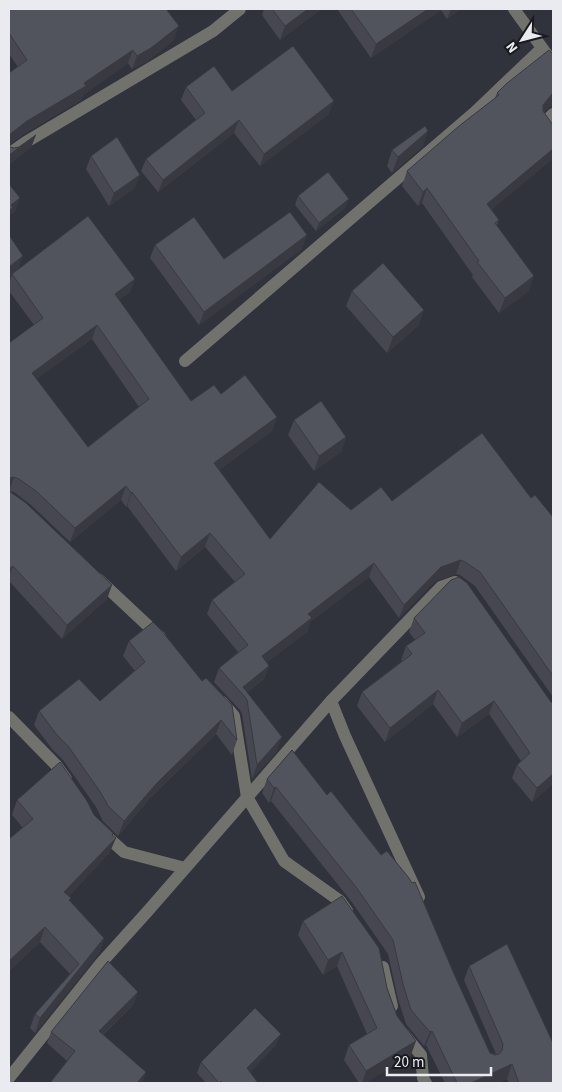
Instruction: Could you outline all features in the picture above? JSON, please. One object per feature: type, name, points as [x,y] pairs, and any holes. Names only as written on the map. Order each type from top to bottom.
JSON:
[{"type":"street","points":[[9,154],[213,31],[240,9]]},
{"type":"street","points":[[514,9],[553,63]]},
{"type":"street","points":[[185,361],[475,112],[542,48]]},
{"type":"street","points":[[553,114],[545,122],[553,134]]},
{"type":"street","points":[[90,571],[168,645]]},
{"type":"street","points":[[9,1078],[101,963],[331,701],[441,587],[455,582],[468,591]]},
{"type":"street","points":[[214,694],[234,716],[247,797],[284,861],[340,901],[355,923]]},
{"type":"street","points":[[331,701],[345,736],[364,773],[422,904]]},
{"type":"street","points":[[9,716],[56,766],[72,789]]},
{"type":"street","points":[[96,826],[124,852],[185,868]]},
{"type":"street","points":[[381,959],[390,1001],[399,1028],[421,1055],[423,1078],[426,1083]]},
{"type":"building","points":[[9,9],[166,9],[179,26],[151,48],[137,56],[133,50],[84,83],[86,86],[27,121],[9,135],[9,73],[27,60],[9,33]]},
{"type":"building","points":[[272,9],[308,9],[285,26]]},
{"type":"building","points":[[351,9],[428,9],[376,44]]},
{"type":"building","points":[[293,46],[334,101],[264,154],[239,120],[163,180],[146,159],[205,113],[186,87],[214,66],[232,91]]},
{"type":"building","points":[[549,50],[553,54],[553,93],[543,105],[543,111],[553,125],[553,149],[487,204],[499,220],[495,223],[534,276],[505,298],[477,262],[479,261],[427,188],[423,192],[407,171],[459,126],[499,95],[497,93],[506,84]]},
{"type":"building","points":[[425,126],[428,131],[398,157],[392,150]]},
{"type":"building","points":[[36,135],[9,155],[9,146],[19,147]]},
{"type":"building","points":[[117,137],[140,175],[114,193],[91,156]]},
{"type":"building","points":[[328,172],[349,199],[319,223],[298,196]]},
{"type":"building","points":[[9,184],[20,198],[11,205],[13,208],[9,210]]},
{"type":"building","points":[[290,212],[307,235],[204,312],[155,245],[194,217],[224,259]]},
{"type":"building","points":[[88,216],[135,279],[115,294],[191,401],[214,385],[221,394],[245,375],[277,417],[214,463],[270,539],[319,482],[351,510],[381,487],[392,501],[482,433],[531,498],[535,495],[553,517],[553,676],[480,572],[465,562],[461,560],[441,567],[404,605],[374,563],[308,614],[312,618],[262,656],[269,666],[243,687],[282,737],[257,765],[247,700],[219,668],[248,645],[212,600],[245,574],[210,533],[181,557],[126,486],[75,528],[36,491],[19,479],[14,477],[9,480],[9,343],[43,318],[12,274]],"holes":[[[97,325],[149,399],[88,447],[32,373]]]},
{"type":"building","points":[[9,235],[23,256],[9,267]]},
{"type":"building","points":[[383,263],[424,310],[393,337],[352,291]]},
{"type":"building","points":[[321,401],[346,437],[319,456],[294,420]]},
{"type":"building","points":[[9,491],[26,503],[112,585],[67,625],[13,566],[9,569]]},
{"type":"building","points":[[459,577],[467,583],[553,703],[553,774],[537,788],[517,765],[530,753],[494,701],[462,723],[438,690],[390,728],[362,692],[412,654],[406,646],[425,633],[414,618],[451,580]]},
{"type":"building","points":[[153,622],[202,681],[206,678],[232,705],[237,740],[221,720],[156,784],[124,821],[108,806],[68,746],[39,711],[79,679],[100,701],[145,662],[129,641]]},
{"type":"building","points":[[292,750],[327,795],[331,791],[381,855],[387,851],[412,883],[415,882],[490,1053],[495,1055],[502,1051],[503,1044],[469,966],[507,944],[553,1043],[553,1083],[519,1083],[512,1064],[471,1083],[457,1083],[432,1031],[430,1032],[411,1010],[393,940],[356,887],[276,787],[274,788],[267,779]]},
{"type":"building","points":[[60,762],[87,801],[94,815],[116,838],[64,892],[104,938],[40,1018],[35,1014],[79,964],[45,927],[9,961],[9,839],[33,819],[17,800]]},
{"type":"building","points":[[342,896],[379,948],[387,988],[397,1016],[416,1041],[366,1071],[349,1045],[377,1028],[342,952],[328,960],[303,921]]},
{"type":"building","points":[[108,961],[138,992],[99,1031],[146,1072],[137,1083],[50,1083],[75,1051],[51,1032]]},
{"type":"building","points":[[255,1008],[281,1034],[247,1068],[258,1083],[222,1083],[221,1081],[219,1083],[201,1062]]}]
